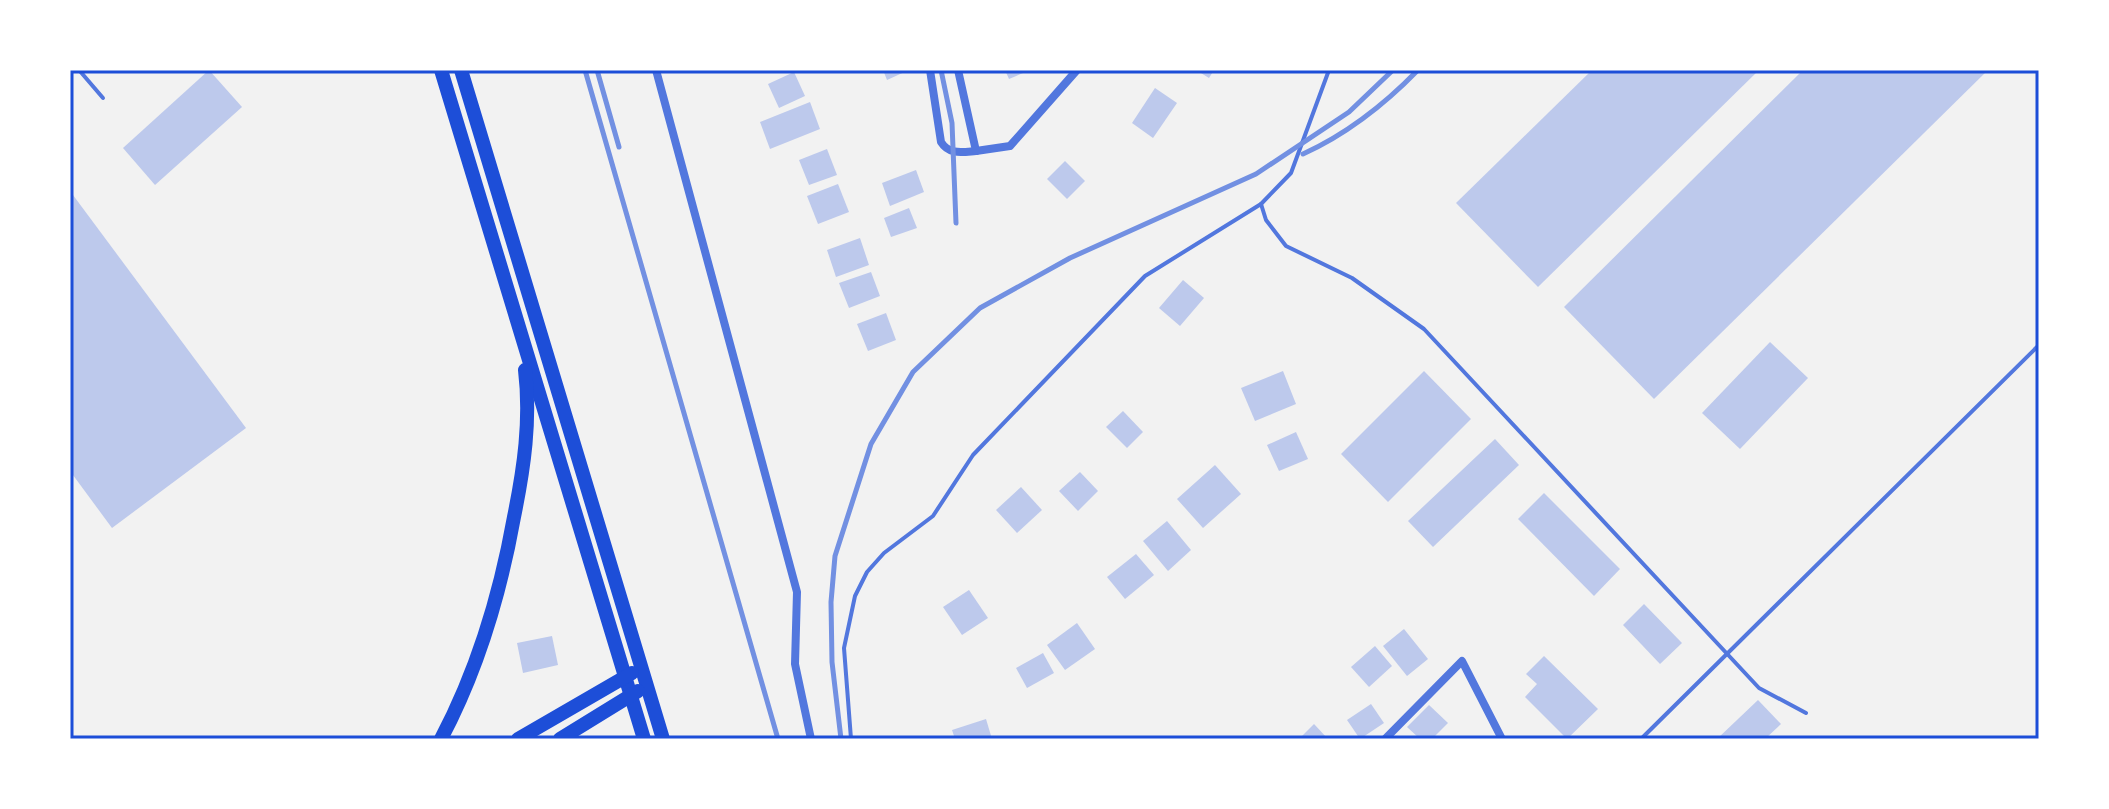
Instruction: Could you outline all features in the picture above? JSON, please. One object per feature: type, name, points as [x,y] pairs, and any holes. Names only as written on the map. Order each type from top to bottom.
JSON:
[{"type":"main road","points":[[441,70],[644,739]]},
{"type":"main road","points":[[461,70],[663,739]]},
{"type":"main road","points":[[441,739],[461,702],[486,637],[509,544],[520,487],[529,407],[521,334]]},
{"type":"main road","points":[[518,739],[640,668]]},
{"type":"main road","points":[[560,739],[646,686]]},
{"type":"street","points":[[656,70],[797,592],[795,664],[811,739]]},
{"type":"street","points":[[930,70],[941,142],[945,149],[953,152],[1010,146],[1077,70]]},
{"type":"street","points":[[958,70],[976,151]]},
{"type":"street","points":[[1385,739],[1462,661],[1502,739]]},
{"type":"lane","points":[[79,70],[103,98]]},
{"type":"lane","points":[[851,739],[844,648],[855,596],[867,572],[884,553],[933,516],[973,455],[1145,276],[1261,204],[1291,173],[1329,70]]},
{"type":"lane","points":[[1261,204],[1266,220],[1286,246],[1352,278],[1424,329],[1759,688],[1806,713]]},
{"type":"lane","points":[[1641,739],[2039,345]]},
{"type":"building","points":[[209,70],[242,107],[155,185],[123,148]]},
{"type":"building","points":[[883,70],[909,70],[887,80]]},
{"type":"building","points":[[1005,70],[1030,70],[1009,79]]},
{"type":"building","points":[[1196,70],[1214,70],[1209,78]]},
{"type":"building","points":[[1592,70],[1759,70],[1538,287],[1456,203]]},
{"type":"building","points":[[1803,70],[1988,70],[1654,399],[1564,307]]},
{"type":"building","points":[[794,72],[805,96],[779,108],[768,84]]},
{"type":"building","points":[[1155,88],[1177,103],[1153,138],[1132,123]]},
{"type":"building","points":[[810,102],[820,129],[770,149],[760,122]]},
{"type":"building","points":[[827,149],[837,175],[809,185],[799,160]]},
{"type":"building","points":[[1065,161],[1085,181],[1067,199],[1047,179]]},
{"type":"building","points":[[916,170],[924,192],[890,206],[882,183]]},
{"type":"building","points":[[838,184],[849,212],[818,224],[807,196]]},
{"type":"building","points":[[70,191],[246,428],[112,528],[70,471]]},
{"type":"building","points":[[909,208],[917,228],[891,237],[884,218]]},
{"type":"building","points":[[860,238],[869,265],[836,277],[827,250]]},
{"type":"building","points":[[871,272],[880,296],[849,308],[839,283]]},
{"type":"building","points":[[1183,280],[1204,298],[1180,326],[1159,308]]},
{"type":"building","points":[[886,313],[896,340],[868,351],[857,324]]},
{"type":"building","points":[[1770,342],[1808,378],[1740,449],[1702,413]]},
{"type":"building","points":[[1283,371],[1296,404],[1255,421],[1241,388]]},
{"type":"building","points":[[1424,371],[1471,419],[1388,502],[1341,454]]},
{"type":"building","points":[[1123,411],[1143,432],[1127,448],[1106,427]]},
{"type":"building","points":[[1296,432],[1308,459],[1279,471],[1267,445]]},
{"type":"building","points":[[1495,439],[1519,465],[1433,547],[1408,521]]},
{"type":"building","points":[[1215,465],[1241,494],[1203,528],[1177,499]]},
{"type":"building","points":[[1080,472],[1098,491],[1078,511],[1059,491]]},
{"type":"building","points":[[1021,487],[1042,510],[1017,533],[996,510]]},
{"type":"building","points":[[1544,493],[1620,569],[1594,596],[1518,519]]},
{"type":"building","points":[[1167,521],[1191,550],[1168,571],[1143,541]]},
{"type":"building","points":[[1136,554],[1154,575],[1125,599],[1107,577]]},
{"type":"building","points":[[969,590],[988,618],[962,635],[943,607]]},
{"type":"building","points":[[1644,604],[1682,643],[1660,664],[1623,625]]},
{"type":"building","points":[[1077,623],[1095,649],[1065,670],[1047,645]]},
{"type":"building","points":[[1404,629],[1428,659],[1407,676],[1383,646]]},
{"type":"building","points":[[552,636],[558,665],[523,673],[517,643]]},
{"type":"building","points":[[1375,646],[1392,666],[1369,687],[1351,667]]},
{"type":"building","points":[[1043,653],[1054,673],[1027,688],[1016,668]]},
{"type":"building","points":[[1544,656],[1598,709],[1567,739],[1525,697],[1537,684],[1526,674]]},
{"type":"building","points":[[1758,700],[1781,724],[1765,739],[1717,739]]},
{"type":"building","points":[[1371,704],[1384,723],[1360,739],[1347,720]]},
{"type":"building","points":[[1429,705],[1448,723],[1432,739],[1420,739],[1407,727]]},
{"type":"building","points":[[986,719],[992,739],[955,739],[952,730]]},
{"type":"building","points":[[1314,724],[1328,739],[1299,739]]},
{"type":"railway","points":[[585,70],[778,739]]},
{"type":"railway","points":[[597,70],[619,147]]},
{"type":"railway","points":[[941,70],[952,123],[956,223]]},
{"type":"railway","points":[[841,739],[832,662],[831,602],[835,556],[871,444],[913,372],[980,308],[1070,258],[1256,174],[1349,112],[1393,70]]},
{"type":"railway","points":[[1303,154],[1365,117],[1418,70]]}]
